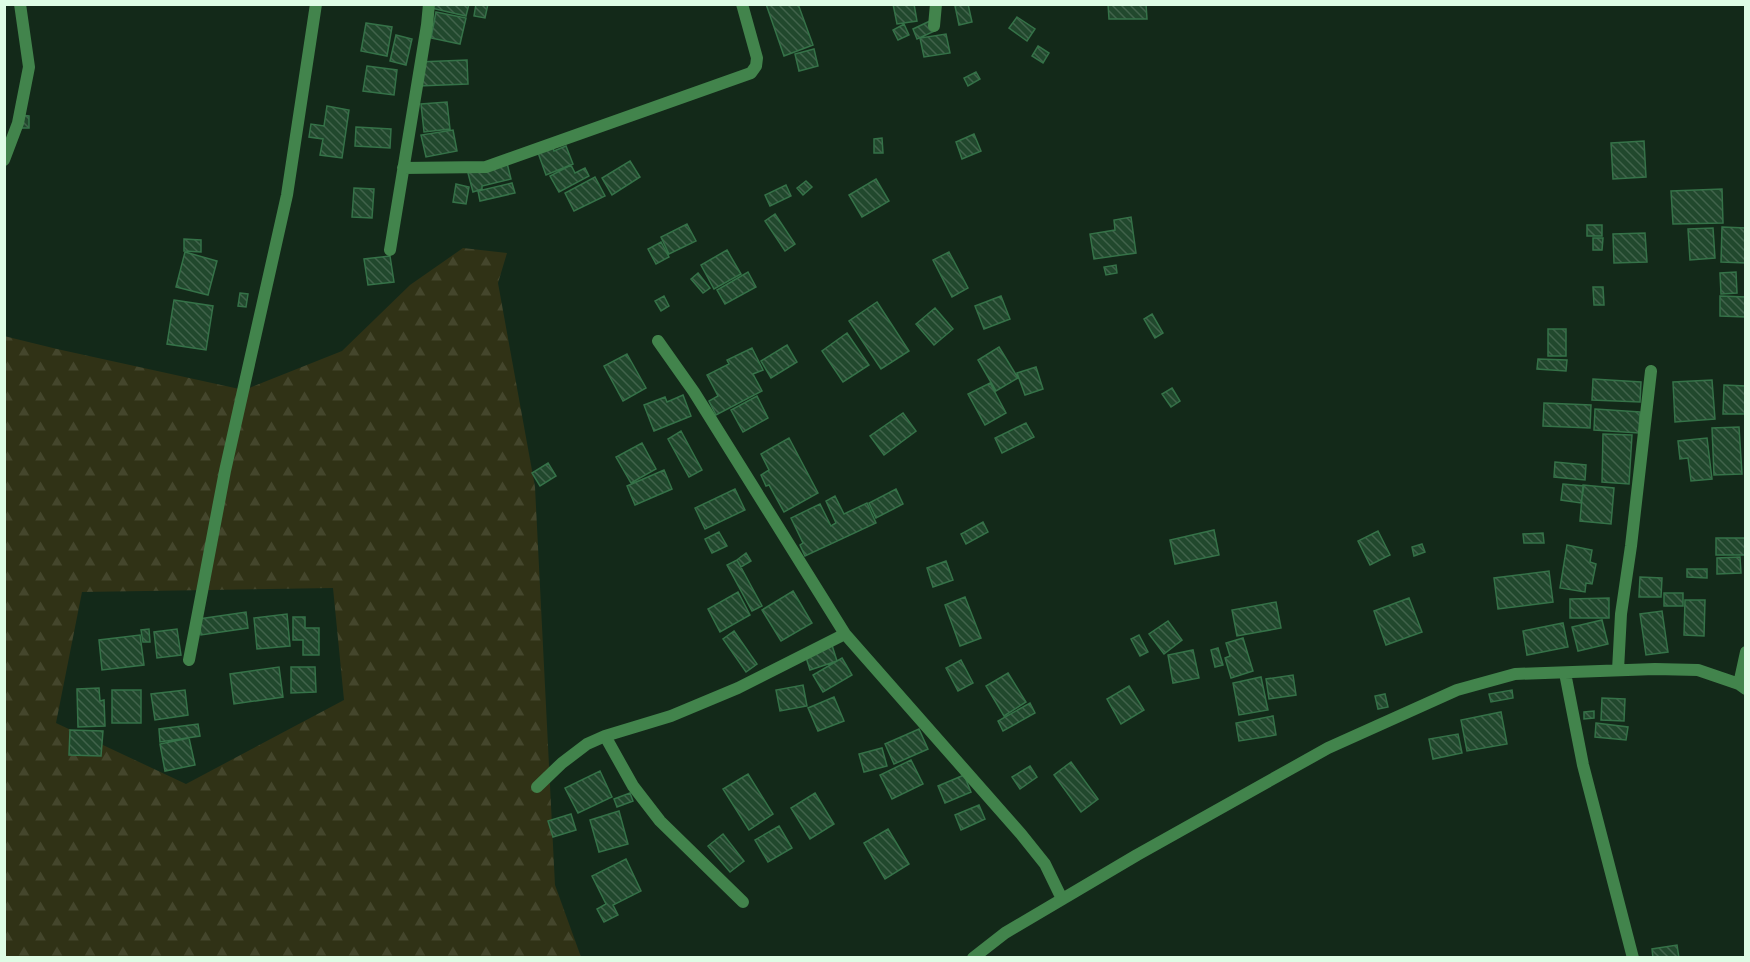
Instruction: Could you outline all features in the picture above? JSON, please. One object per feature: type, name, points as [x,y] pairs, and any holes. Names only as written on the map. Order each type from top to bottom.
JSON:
[{"type":"street","points":[[4,160],[18,123],[29,67],[20,4]]},
{"type":"street","points":[[189,660],[225,471],[287,195],[316,4]]},
{"type":"street","points":[[390,250],[428,25],[429,4]]},
{"type":"street","points":[[403,168],[486,167],[751,73],[756,66],[757,58],[742,4]]},
{"type":"street","points":[[934,26],[936,4]]},
{"type":"street","points":[[658,341],[694,392],[845,634],[1022,834],[1045,864],[1062,899]]},
{"type":"street","points":[[1618,670],[1621,614],[1651,370]]},
{"type":"street","points":[[537,787],[562,763],[587,744],[605,736],[671,716],[738,688],[845,634]]},
{"type":"street","points":[[973,957],[1005,933],[1062,899],[1339,743],[1457,690],[1515,674],[1655,669],[1698,670],[1742,687],[1746,652]]},
{"type":"street","points":[[1565,673],[1583,765],[1633,957]]},
{"type":"street","points":[[605,736],[633,786],[660,820],[742,902]]},
{"type":"green space","points":[[463,248],[507,253],[498,283],[535,487],[555,885],[581,957],[5,957],[4,336],[244,390],[342,351],[410,285]],"holes":[[[333,588],[344,700],[186,784],[56,723],[82,592]]]},
{"type":"building","points":[[431,4],[469,4],[466,16],[431,8]]},
{"type":"building","points":[[476,4],[488,4],[485,18],[474,16]]},
{"type":"building","points":[[766,4],[798,4],[813,45],[784,56]]},
{"type":"building","points":[[893,4],[914,4],[917,21],[897,24]]},
{"type":"building","points":[[968,4],[972,22],[959,25],[955,6]]},
{"type":"building","points":[[1108,4],[1146,4],[1147,19],[1109,19]]},
{"type":"building","points":[[436,12],[466,18],[460,44],[431,38]]},
{"type":"building","points":[[1017,17],[1035,29],[1027,41],[1009,28]]},
{"type":"building","points":[[932,20],[937,30],[917,39],[913,29]]},
{"type":"building","points":[[366,23],[392,27],[387,56],[361,51]]},
{"type":"building","points":[[904,24],[909,35],[898,40],[893,30]]},
{"type":"building","points":[[946,34],[950,53],[924,57],[920,38]]},
{"type":"building","points":[[396,35],[412,39],[406,65],[390,61]]},
{"type":"building","points":[[1038,46],[1049,53],[1043,63],[1032,56]]},
{"type":"building","points":[[814,49],[818,66],[799,71],[795,54]]},
{"type":"building","points":[[467,60],[468,84],[419,86],[418,62]]},
{"type":"building","points":[[367,66],[397,70],[394,95],[363,91]]},
{"type":"building","points":[[976,72],[980,79],[968,86],[964,78]]},
{"type":"building","points":[[447,102],[450,129],[424,132],[421,104]]},
{"type":"building","points":[[327,106],[349,110],[342,158],[320,155],[323,139],[309,137],[311,124],[324,126]]},
{"type":"building","points":[[20,115],[29,116],[29,128],[20,128]]},
{"type":"building","points":[[356,127],[391,129],[390,148],[355,146]]},
{"type":"building","points":[[453,130],[457,151],[426,157],[421,135]]},
{"type":"building","points":[[974,134],[981,151],[962,159],[956,142]]},
{"type":"building","points":[[882,138],[883,153],[874,153],[874,139]]},
{"type":"building","points":[[551,141],[554,151],[566,146],[573,164],[546,175],[536,147]]},
{"type":"building","points":[[1644,141],[1646,177],[1613,179],[1611,143]]},
{"type":"building","points":[[630,161],[640,177],[612,195],[602,178]]},
{"type":"building","points":[[507,163],[511,179],[482,186],[482,189],[473,192],[468,173]]},
{"type":"building","points":[[571,165],[575,173],[585,168],[589,176],[559,192],[550,176]]},
{"type":"building","points":[[595,177],[605,196],[574,211],[565,193]]},
{"type":"building","points":[[876,179],[889,201],[862,217],[849,195]]},
{"type":"building","points":[[806,181],[812,187],[803,195],[797,188]]},
{"type":"building","points":[[512,183],[515,193],[480,201],[478,191]]},
{"type":"building","points":[[456,184],[469,187],[466,204],[453,202]]},
{"type":"building","points":[[786,185],[791,196],[770,206],[765,195]]},
{"type":"building","points":[[354,188],[374,189],[372,218],[352,217]]},
{"type":"building","points":[[1722,189],[1723,223],[1673,224],[1671,191]]},
{"type":"building","points":[[775,214],[795,244],[785,251],[765,221]]},
{"type":"building","points":[[1131,217],[1136,253],[1094,259],[1090,234],[1115,230],[1114,220]]},
{"type":"building","points":[[687,224],[696,241],[669,254],[661,237]]},
{"type":"building","points":[[1587,225],[1602,225],[1602,236],[1587,236]]},
{"type":"building","points":[[1722,227],[1746,228],[1746,263],[1721,262]]},
{"type":"building","points":[[1713,228],[1715,258],[1690,260],[1688,229]]},
{"type":"building","points":[[1645,233],[1647,262],[1614,263],[1613,234]]},
{"type":"building","points":[[1593,238],[1603,238],[1602,250],[1593,250]]},
{"type":"building","points":[[184,239],[201,240],[201,252],[184,251]]},
{"type":"building","points":[[661,242],[669,257],[656,264],[648,249]]},
{"type":"building","points":[[727,250],[741,274],[714,289],[701,265]]},
{"type":"building","points":[[185,252],[217,261],[208,295],[176,287]]},
{"type":"building","points":[[949,252],[968,288],[952,297],[933,260]]},
{"type":"building","points":[[390,256],[394,282],[368,285],[364,259]]},
{"type":"building","points":[[1116,265],[1117,273],[1106,275],[1104,267]]},
{"type":"building","points":[[748,272],[756,287],[725,304],[717,290]]},
{"type":"building","points":[[1736,272],[1737,293],[1721,294],[1720,273]]},
{"type":"building","points":[[698,273],[710,288],[703,293],[691,279]]},
{"type":"building","points":[[1593,287],[1603,287],[1604,305],[1594,305]]},
{"type":"building","points":[[240,293],[248,294],[246,307],[238,306]]},
{"type":"building","points":[[664,296],[669,306],[661,311],[655,301]]},
{"type":"building","points":[[1001,296],[1010,319],[984,329],[975,306]]},
{"type":"building","points":[[1720,296],[1746,297],[1746,317],[1720,316]]},
{"type":"building","points":[[174,300],[213,306],[206,350],[167,344]]},
{"type":"building","points":[[877,302],[909,351],[881,369],[849,321]]},
{"type":"building","points":[[935,308],[953,329],[934,345],[916,324]]},
{"type":"building","points":[[1152,314],[1163,333],[1155,338],[1144,319]]},
{"type":"building","points":[[1548,329],[1566,329],[1566,356],[1548,356]]},
{"type":"building","points":[[847,333],[869,365],[843,382],[822,351]]},
{"type":"building","points":[[787,345],[797,362],[771,378],[761,361]]},
{"type":"building","points":[[999,347],[1018,378],[996,391],[978,360]]},
{"type":"building","points":[[752,348],[763,370],[753,374],[762,391],[716,415],[709,401],[718,396],[707,375],[729,364],[727,360]]},
{"type":"building","points":[[627,354],[646,388],[623,401],[604,366]]},
{"type":"building","points":[[1538,359],[1567,360],[1566,371],[1537,369]]},
{"type":"building","points":[[1036,367],[1043,389],[1025,395],[1017,373]]},
{"type":"building","points":[[1593,379],[1641,382],[1640,402],[1592,400]]},
{"type":"building","points":[[1712,380],[1715,419],[1675,422],[1673,382]]},
{"type":"building","points":[[990,383],[1006,413],[985,425],[968,394]]},
{"type":"building","points":[[1724,385],[1746,386],[1746,414],[1723,414]]},
{"type":"building","points":[[1172,388],[1180,401],[1171,407],[1162,394]]},
{"type":"building","points":[[683,395],[691,416],[654,431],[644,405],[665,397],[667,402]]},
{"type":"building","points":[[757,396],[768,418],[743,432],[731,410]]},
{"type":"building","points":[[1544,403],[1591,405],[1590,428],[1543,426]]},
{"type":"building","points":[[1595,409],[1640,412],[1639,433],[1594,430]]},
{"type":"building","points":[[903,413],[916,431],[884,455],[870,436]]},
{"type":"building","points":[[1026,423],[1034,437],[1002,453],[995,438]]},
{"type":"building","points":[[1739,427],[1742,474],[1714,475],[1712,428]]},
{"type":"building","points":[[681,431],[702,470],[689,477],[668,439]]},
{"type":"building","points":[[1603,434],[1632,435],[1629,484],[1602,482]]},
{"type":"building","points":[[789,438],[818,493],[784,512],[761,475],[769,470],[761,454]]},
{"type":"building","points":[[1707,438],[1712,479],[1691,481],[1688,458],[1680,459],[1678,441]]},
{"type":"building","points":[[642,443],[656,469],[631,483],[616,457]]},
{"type":"building","points":[[1555,462],[1586,465],[1585,480],[1554,477]]},
{"type":"building","points":[[548,463],[556,476],[540,486],[532,473]]},
{"type":"building","points":[[664,470],[672,489],[635,505],[627,486]]},
{"type":"building","points":[[1563,484],[1584,486],[1581,503],[1561,500]]},
{"type":"building","points":[[1583,485],[1614,488],[1611,524],[1580,521]]},
{"type":"building","points":[[735,489],[745,510],[705,529],[695,508]]},
{"type":"building","points":[[896,489],[903,504],[876,518],[869,503]]},
{"type":"building","points":[[835,496],[844,514],[867,503],[876,523],[805,556],[800,545],[803,543],[791,518],[820,504],[831,526],[836,523],[826,501]]},
{"type":"building","points":[[983,522],[988,532],[966,544],[961,534]]},
{"type":"building","points":[[1214,530],[1219,555],[1175,564],[1170,540]]},
{"type":"building","points":[[1378,531],[1390,555],[1370,565],[1358,541]]},
{"type":"building","points":[[719,532],[727,546],[712,553],[705,539]]},
{"type":"building","points":[[1543,533],[1544,543],[1524,543],[1523,534]]},
{"type":"building","points":[[1716,538],[1745,538],[1745,555],[1716,555]]},
{"type":"building","points":[[1422,544],[1425,552],[1414,556],[1412,547]]},
{"type":"building","points":[[1567,545],[1592,550],[1590,562],[1596,564],[1592,584],[1586,583],[1585,592],[1560,588]]},
{"type":"building","points":[[746,553],[751,561],[741,567],[737,560]]},
{"type":"building","points":[[1740,557],[1741,573],[1717,574],[1717,558]]},
{"type":"building","points":[[737,560],[762,606],[752,611],[727,565]]},
{"type":"building","points":[[946,561],[953,580],[933,587],[927,568]]},
{"type":"building","points":[[1687,569],[1707,569],[1707,578],[1687,577]]},
{"type":"building","points":[[1549,571],[1553,602],[1498,609],[1494,578]]},
{"type":"building","points":[[1640,577],[1662,578],[1661,597],[1639,597]]},
{"type":"building","points":[[793,591],[812,623],[781,641],[762,610]]},
{"type":"building","points":[[738,592],[750,615],[720,632],[708,609]]},
{"type":"building","points":[[1664,593],[1683,593],[1683,606],[1664,606]]},
{"type":"building","points":[[965,597],[981,638],[960,646],[945,605]]},
{"type":"building","points":[[1409,598],[1422,632],[1386,645],[1374,611]]},
{"type":"building","points":[[1609,598],[1609,618],[1570,618],[1570,599]]},
{"type":"building","points":[[1685,600],[1705,600],[1704,636],[1684,635]]},
{"type":"building","points":[[1276,602],[1281,628],[1237,636],[1232,610]]},
{"type":"building","points":[[1662,611],[1668,652],[1646,655],[1640,614]]},
{"type":"building","points":[[246,612],[248,628],[201,635],[199,619]]},
{"type":"building","points":[[287,614],[290,646],[257,649],[254,618]]},
{"type":"building","points":[[293,617],[305,617],[305,628],[319,628],[319,655],[303,655],[303,640],[293,640]]},
{"type":"building","points":[[1602,620],[1608,644],[1578,651],[1572,627]]},
{"type":"building","points":[[1168,621],[1182,640],[1164,654],[1149,634]]},
{"type":"building","points":[[1563,623],[1568,647],[1527,655],[1523,631]]},
{"type":"building","points":[[149,629],[150,642],[143,642],[141,630]]},
{"type":"building","points":[[177,629],[181,655],[157,658],[154,632]]},
{"type":"building","points":[[734,631],[757,664],[746,672],[723,639]]},
{"type":"building","points":[[140,635],[144,665],[102,670],[99,640]]},
{"type":"building","points":[[1139,635],[1148,652],[1140,656],[1131,639]]},
{"type":"building","points":[[1243,638],[1253,671],[1231,678],[1225,658],[1230,656],[1226,643]]},
{"type":"building","points":[[831,642],[837,661],[810,670],[804,651]]},
{"type":"building","points":[[1218,648],[1223,665],[1215,667],[1211,650]]},
{"type":"building","points":[[1193,650],[1199,678],[1173,683],[1168,655]]},
{"type":"building","points":[[842,658],[852,675],[823,692],[813,675]]},
{"type":"building","points":[[961,660],[973,683],[958,691],[946,668]]},
{"type":"building","points":[[279,667],[283,697],[234,704],[230,674]]},
{"type":"building","points":[[291,667],[315,667],[316,692],[291,693]]},
{"type":"building","points":[[1008,673],[1026,702],[1004,716],[986,686]]},
{"type":"building","points":[[1293,675],[1296,695],[1269,699],[1266,679]]},
{"type":"building","points":[[1261,677],[1268,710],[1239,715],[1233,683]]},
{"type":"building","points":[[803,685],[807,706],[780,711],[776,690]]},
{"type":"building","points":[[1129,686],[1144,710],[1121,724],[1107,699]]},
{"type":"building","points":[[99,688],[100,701],[104,700],[105,726],[78,727],[77,689]]},
{"type":"building","points":[[112,690],[141,690],[141,723],[112,723]]},
{"type":"building","points":[[185,690],[188,715],[155,720],[151,694]]},
{"type":"building","points":[[1512,690],[1513,698],[1491,702],[1489,694]]},
{"type":"building","points":[[1385,694],[1388,707],[1378,709],[1375,696]]},
{"type":"building","points":[[834,697],[844,721],[818,731],[808,708]]},
{"type":"building","points":[[1602,698],[1625,699],[1624,721],[1601,720]]},
{"type":"building","points":[[1030,703],[1035,713],[1003,731],[998,721]]},
{"type":"building","points":[[1594,711],[1594,718],[1584,719],[1584,712]]},
{"type":"building","points":[[1501,712],[1507,744],[1467,751],[1461,720]]},
{"type":"building","points":[[1273,716],[1276,735],[1239,741],[1236,723]]},
{"type":"building","points":[[1596,723],[1628,727],[1626,740],[1595,737]]},
{"type":"building","points":[[198,724],[200,736],[160,742],[159,729]]},
{"type":"building","points":[[919,729],[928,749],[894,764],[885,744]]},
{"type":"building","points":[[70,730],[103,731],[101,756],[69,755]]},
{"type":"building","points":[[1458,734],[1462,753],[1433,759],[1429,739]]},
{"type":"building","points":[[189,738],[195,765],[165,771],[160,744]]},
{"type":"building","points":[[882,748],[887,766],[864,772],[859,754]]},
{"type":"building","points":[[911,760],[923,784],[892,799],[880,775]]},
{"type":"building","points":[[1071,762],[1098,799],[1081,812],[1054,775]]},
{"type":"building","points":[[1030,766],[1037,777],[1020,789],[1012,777]]},
{"type":"building","points":[[600,771],[612,797],[578,813],[565,788]]},
{"type":"building","points":[[748,774],[773,814],[749,830],[723,789]]},
{"type":"building","points":[[964,775],[971,792],[945,803],[938,786]]},
{"type":"building","points":[[630,793],[633,801],[617,807],[614,799]]},
{"type":"building","points":[[815,793],[834,824],[810,839],[791,808]]},
{"type":"building","points":[[979,805],[985,819],[961,830],[955,815]]},
{"type":"building","points":[[619,811],[628,844],[599,852],[590,820]]},
{"type":"building","points":[[571,814],[576,830],[553,837],[548,821]]},
{"type":"building","points":[[779,826],[792,848],[768,862],[755,840]]},
{"type":"building","points":[[888,829],[909,864],[885,879],[864,843]]},
{"type":"building","points":[[723,834],[744,861],[730,872],[708,846]]},
{"type":"building","points":[[626,859],[641,891],[613,905],[618,915],[604,922],[597,909],[606,904],[592,876]]},
{"type":"building","points":[[1677,945],[1679,958],[1653,958],[1652,949]]}]
